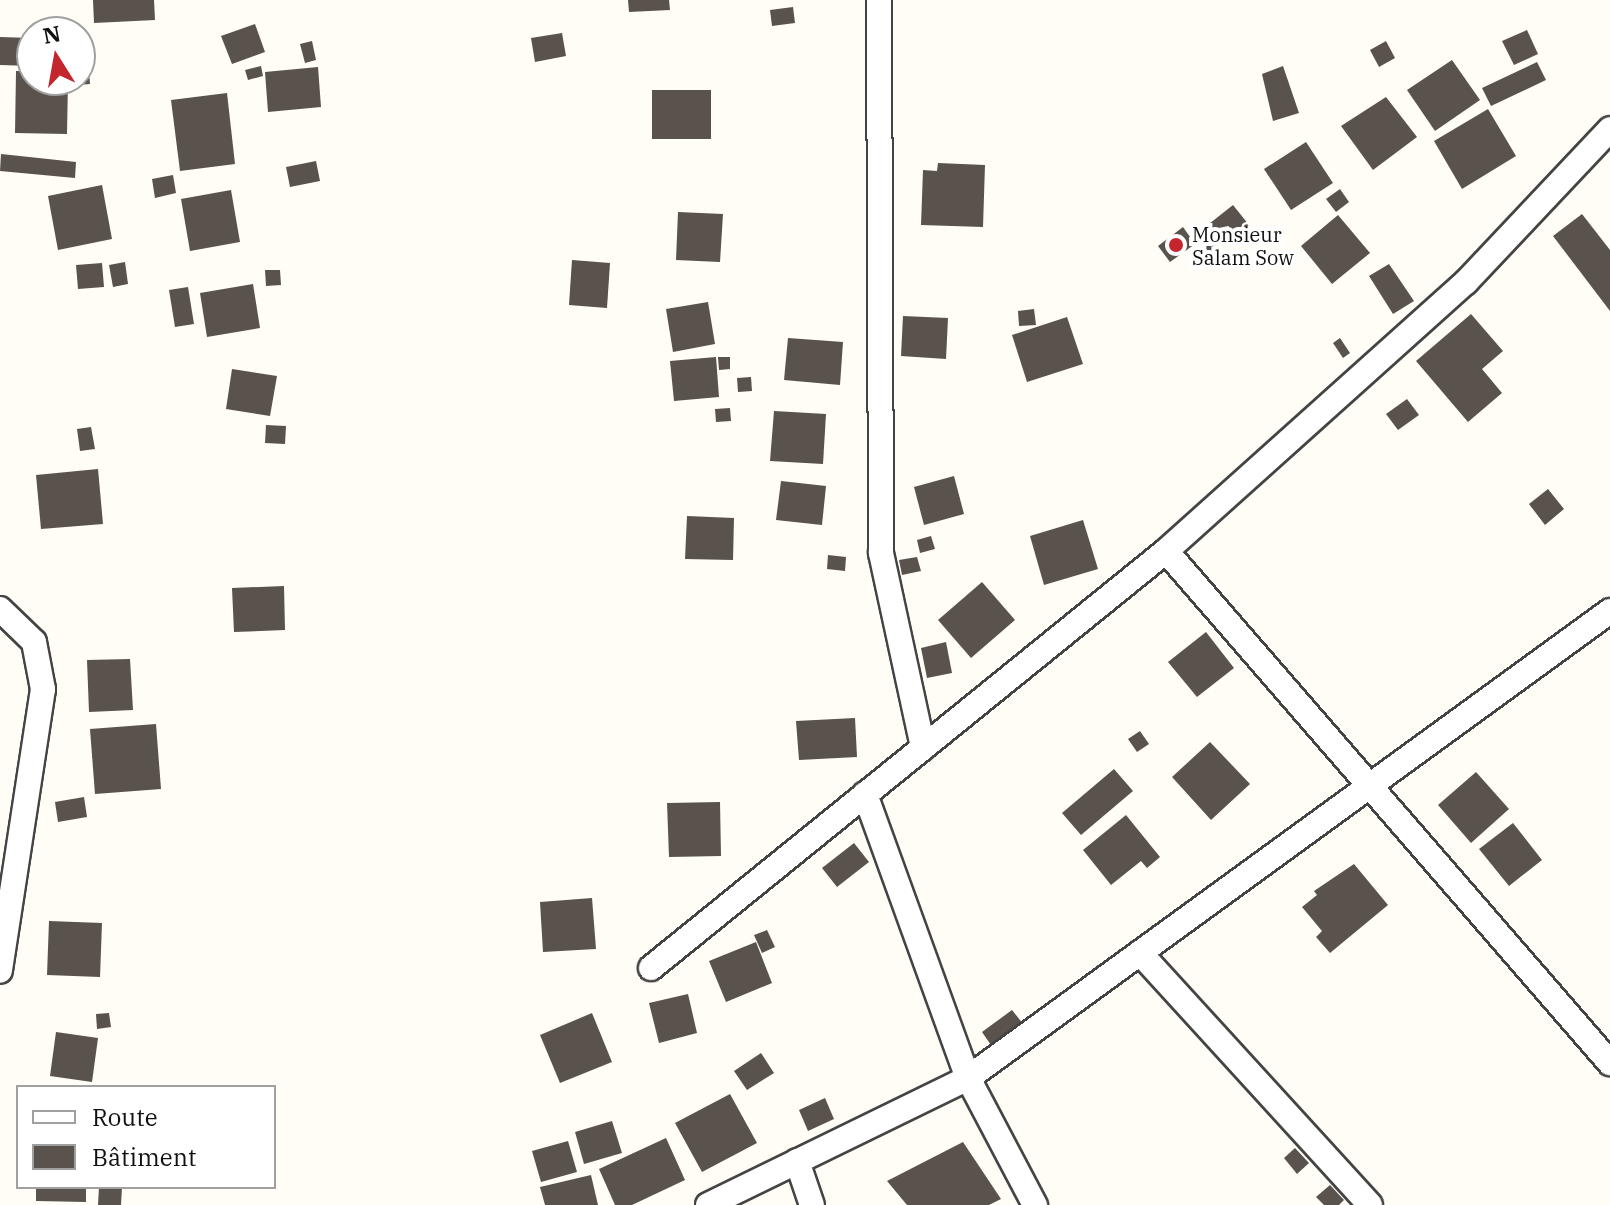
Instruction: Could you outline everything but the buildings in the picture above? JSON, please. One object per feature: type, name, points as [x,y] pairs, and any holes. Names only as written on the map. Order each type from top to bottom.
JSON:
[{"type":"street","points":[[879,0],[881,553],[923,748]]},
{"type":"street","points":[[651,968],[1166,551],[1466,282],[1610,129]]},
{"type":"street","points":[[1166,551],[1366,788],[1610,1063]]},
{"type":"street","points":[[0,609],[34,642],[43,689],[0,971]]},
{"type":"street","points":[[708,1205],[968,1078],[1610,611]]},
{"type":"street","points":[[865,794],[968,1078],[1035,1205]]},
{"type":"street","points":[[1140,953],[1370,1205]]},
{"type":"street","points":[[797,1161],[812,1205]]},
{"type":"place","name":"Monsieur Salam Sow","points":[[1176,245]]}]
